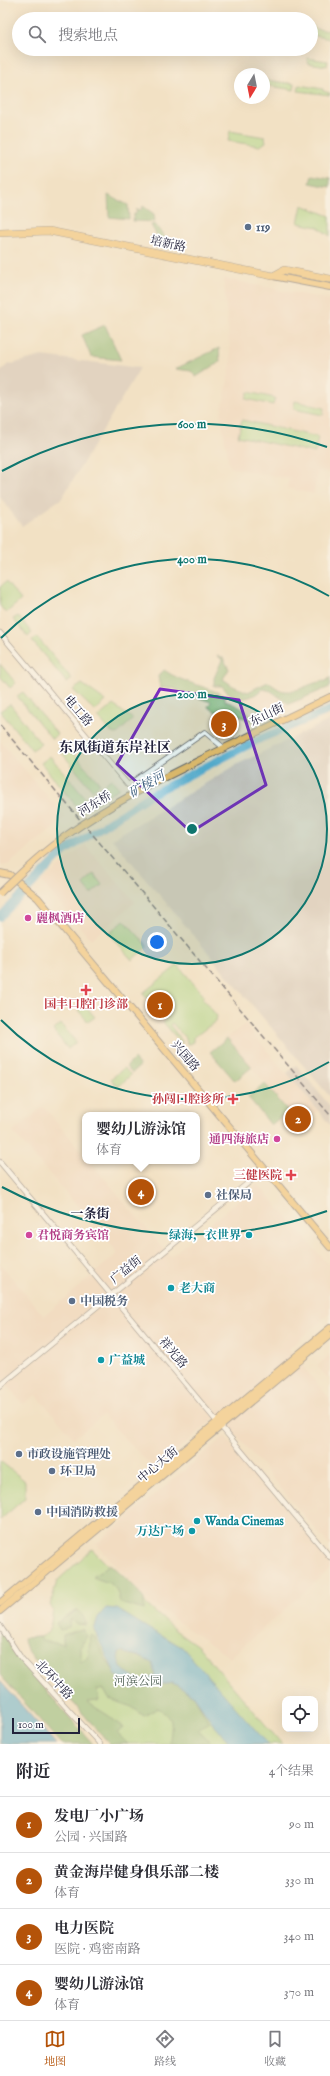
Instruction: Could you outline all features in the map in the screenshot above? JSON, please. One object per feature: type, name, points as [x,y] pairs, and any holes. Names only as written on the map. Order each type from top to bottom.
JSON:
[{"type":"highway","name":"培新路","points":[[0,233],[49,231],[273,276]]},
{"type":"highway","points":[[273,276],[284,270],[330,279]]},
{"type":"main road","name":"培新路","points":[[273,276],[330,287]]},
{"type":"main road","name":"东山街","points":[[214,753],[330,697]]},
{"type":"main road","name":"河东桥","points":[[0,893],[28,866],[66,835],[122,800],[214,753]]},
{"type":"main road","name":"兴国路","points":[[0,873],[10,875],[38,898],[330,1247]]},
{"type":"main road","name":"中心大街","points":[[299,1358],[330,1328]]},
{"type":"main road","name":"中心大街","points":[[0,1611],[220,1424],[299,1358],[330,1335]]},
{"type":"main road","name":"中心大街","points":[[0,1603],[220,1424]]},
{"type":"street","name":"电工路","points":[[0,633],[128,784],[205,732],[224,748]]},
{"type":"street","name":"祥光路","points":[[0,1162],[330,1556]]},
{"type":"street","name":"广益街","points":[[0,1386],[264,1169]]},
{"type":"street","name":"北环中路","points":[[0,1626],[21,1658],[100,1744]]},
{"type":"highlighted area","points":[[160,689],[239,700],[266,785],[191,832],[117,764]]},
{"type":"shaded area","points":[[224,279],[330,300],[330,473],[318,471],[314,494],[287,488],[289,479],[232,468],[229,465],[221,416],[231,363]]},
{"type":"shaded area","points":[[42,356],[140,368],[62,498],[22,526],[0,497],[0,372],[7,365]]},
{"type":"shaded area","points":[[265,690],[280,698],[288,707],[258,718],[239,699],[257,696]]},
{"type":"shaded area","points":[[330,720],[330,1097],[112,839],[238,764]]},
{"type":"shaded area","points":[[0,741],[66,818],[8,865],[0,865]]},
{"type":"shaded area","points":[[85,845],[135,902],[91,940],[41,882]]},
{"type":"shaded area","points":[[245,1024],[318,1111],[298,1126],[291,1114],[227,1038]]},
{"type":"shaded area","points":[[296,1065],[330,1106],[330,1125],[287,1073]]},
{"type":"shaded area","points":[[43,1106],[82,1152],[82,1164],[92,1164],[170,1257],[258,1184],[330,1267],[330,1313],[288,1349],[330,1399],[330,1546],[219,1415],[154,1469],[103,1415],[74,1438],[36,1395],[23,1404],[0,1376],[0,1264],[44,1316],[118,1253],[13,1132]]},
{"type":"shaded area","points":[[330,1355],[330,1380],[317,1366]]},
{"type":"shaded area","name":"万达广场","points":[[225,1436],[330,1562],[330,1569],[230,1658],[150,1602],[96,1544]]},
{"type":"green space","points":[[318,29],[330,31],[330,39],[318,36]]},
{"type":"green space","points":[[308,58],[328,61],[327,66],[307,63]]},
{"type":"green space","points":[[270,81],[295,84],[294,90],[270,86]]},
{"type":"green space","points":[[299,85],[323,89],[323,91],[330,93],[330,95],[298,91]]},
{"type":"green space","points":[[230,131],[265,137],[266,142],[260,146],[228,141]]},
{"type":"green space","points":[[312,175],[330,178],[330,187],[310,183]]},
{"type":"green space","points":[[108,195],[128,205],[129,219],[109,217]]},
{"type":"green space","points":[[302,205],[330,216],[330,236],[318,227],[298,223]]},
{"type":"green space","points":[[143,206],[154,214],[155,222],[133,221],[134,214],[136,214],[137,209],[141,210]]},
{"type":"green space","points":[[155,224],[172,247],[170,249],[163,247],[151,225]]},
{"type":"green space","points":[[105,325],[121,360],[91,357],[82,335]]},
{"type":"green space","points":[[219,348],[220,362],[196,377],[191,371],[175,369]]},
{"type":"green space","points":[[248,392],[275,398],[273,405],[246,399]]},
{"type":"green space","points":[[295,401],[324,408],[323,415],[293,409]]},
{"type":"green space","points":[[242,420],[318,437],[315,453],[238,436]]},
{"type":"green space","points":[[6,582],[21,600],[6,613],[0,606],[0,587]]},
{"type":"green space","points":[[18,616],[32,633],[28,637],[13,619]]},
{"type":"green space","points":[[37,637],[72,679],[67,683],[32,641]]},
{"type":"green space","points":[[217,655],[223,658],[229,669],[223,679],[233,686],[248,692],[268,682],[278,689],[290,691],[326,681],[330,677],[330,687],[289,704],[271,691],[263,689],[247,698],[237,698],[227,692],[222,686],[214,686],[214,678],[222,660]]},
{"type":"green space","points":[[0,664],[16,683],[10,688],[0,676]]},
{"type":"green space","points":[[164,670],[179,678],[225,696],[225,701],[234,704],[250,714],[257,721],[250,721],[238,715],[228,715],[223,711],[218,713],[208,707],[211,702],[172,688],[160,688],[158,676]]},
{"type":"green space","points":[[82,684],[106,701],[95,711],[73,690]]},
{"type":"green space","points":[[23,692],[57,734],[52,739],[17,696]]},
{"type":"green space","points":[[10,704],[41,744],[32,750],[0,711]]},
{"type":"green space","points":[[113,705],[133,719],[117,734],[112,733],[98,717]]},
{"type":"green space","points":[[65,743],[100,784],[92,790],[58,748]]},
{"type":"green space","points":[[50,756],[86,799],[111,779],[119,788],[82,813],[41,763]]},
{"type":"green space","points":[[94,874],[102,885],[91,894],[83,884]]},
{"type":"green space","points":[[124,920],[148,946],[132,960],[109,934]]},
{"type":"green space","points":[[178,965],[204,996],[202,998],[217,1016],[216,1021],[193,1038],[193,1042],[189,1044],[187,1044],[186,1039],[172,1023],[170,1025],[182,1041],[182,1044],[163,1022],[166,1019],[162,1014],[158,1016],[156,1013],[158,1010],[143,993]]},
{"type":"green space","points":[[84,1005],[95,1017],[88,1022],[78,1010]]},
{"type":"green space","points":[[61,1024],[76,1042],[68,1049],[53,1030]]},
{"type":"green space","points":[[227,1038],[252,1067],[235,1081],[210,1052]]},
{"type":"green space","points":[[134,1059],[140,1066],[132,1073],[126,1067]]},
{"type":"green space","points":[[124,1068],[131,1075],[118,1087],[111,1079]]},
{"type":"green space","points":[[265,1084],[288,1111],[271,1125],[248,1097]]},
{"type":"green space","points":[[0,1461],[25,1481],[25,1498],[0,1520]]},
{"type":"green space","name":"河滨公园","points":[[92,1549],[147,1605],[175,1630],[198,1646],[282,1744],[110,1744],[28,1652],[23,1638],[40,1637],[49,1632],[53,1610],[50,1605],[57,1581]]},
{"type":"green space","points":[[110,1564],[135,1587],[144,1599],[144,1610],[120,1603],[117,1591],[112,1585],[93,1577]]},
{"type":"green space","points":[[77,1610],[83,1616],[87,1625],[76,1624],[71,1619],[69,1628],[60,1630],[56,1623]]},
{"type":"green space","points":[[0,1629],[4,1631],[13,1653],[93,1744],[61,1744],[0,1675]]},
{"type":"green space","points":[[82,1629],[87,1636],[81,1646],[81,1662],[88,1657],[91,1635],[95,1637],[110,1666],[120,1677],[134,1688],[173,1683],[194,1696],[209,1722],[198,1729],[212,1744],[173,1744],[170,1742],[171,1722],[168,1715],[158,1708],[144,1716],[132,1707],[109,1699],[103,1688],[97,1690],[99,1701],[87,1702],[109,1716],[123,1728],[117,1733],[128,1744],[110,1744],[28,1652],[23,1638],[40,1637],[43,1641],[63,1644],[63,1635]]},
{"type":"green space","points":[[120,1652],[138,1656],[153,1663],[155,1675],[148,1679],[142,1680],[131,1676],[120,1665],[118,1656]]},
{"type":"water","points":[[106,1608],[117,1609],[182,1647],[268,1744],[231,1744],[214,1725],[194,1696],[173,1683],[134,1688],[116,1675],[94,1630],[98,1617]],"holes":[[[120,1652],[138,1656],[152,1663],[155,1675],[144,1680],[136,1679],[127,1673],[120,1665],[118,1656]]]},
{"type":"water","points":[[0,1681],[56,1744],[0,1744]]},
{"type":"waterway","name":"矿棱河","points":[[0,917],[64,852],[150,795],[262,738],[330,710]]},
{"type":"railway","points":[[0,725],[330,1115]]},
{"type":"place","name":"119","points":[[248,227]]},
{"type":"place","name":"电力医院","points":[[224,724]]},
{"type":"place","name":"麗枫酒店","points":[[28,918]]},
{"type":"place","name":"国丰口腔门诊部","points":[[86,990]]},
{"type":"place","name":"发电厂小广场","points":[[160,1005]]},
{"type":"place","name":"孙闯口腔诊所","points":[[233,1099]]},
{"type":"place","name":"黄金海岸健身俱乐部二楼","points":[[298,1119]]},
{"type":"place","name":"通四海旅店","points":[[277,1139]]},
{"type":"place","name":"三健医院","points":[[291,1175]]},
{"type":"place","name":"婴幼儿游泳馆","points":[[141,1192]]},
{"type":"place","name":"社保局","points":[[208,1195]]},
{"type":"place","name":"君悦商务宾馆","points":[[29,1235]]},
{"type":"place","name":"绿海，衣世界","points":[[249,1235]]},
{"type":"place","name":"老大商","points":[[171,1288]]},
{"type":"place","name":"中国税务","points":[[72,1301]]},
{"type":"place","name":"广益城","points":[[101,1360]]},
{"type":"place","name":"市政设施管理处","points":[[19,1454]]},
{"type":"place","name":"环卫局","points":[[52,1471]]},
{"type":"place","name":"中国消防救援","points":[[38,1512]]},
{"type":"place","name":"Wanda Cinemas","points":[[197,1521]]},
{"type":"place","name":"万达广场","points":[[192,1531]]},
{"type":"district","name":"东风街道东岸社区","points":[[115,748]]},
{"type":"district","name":"一条街","points":[[90,1214]]}]
